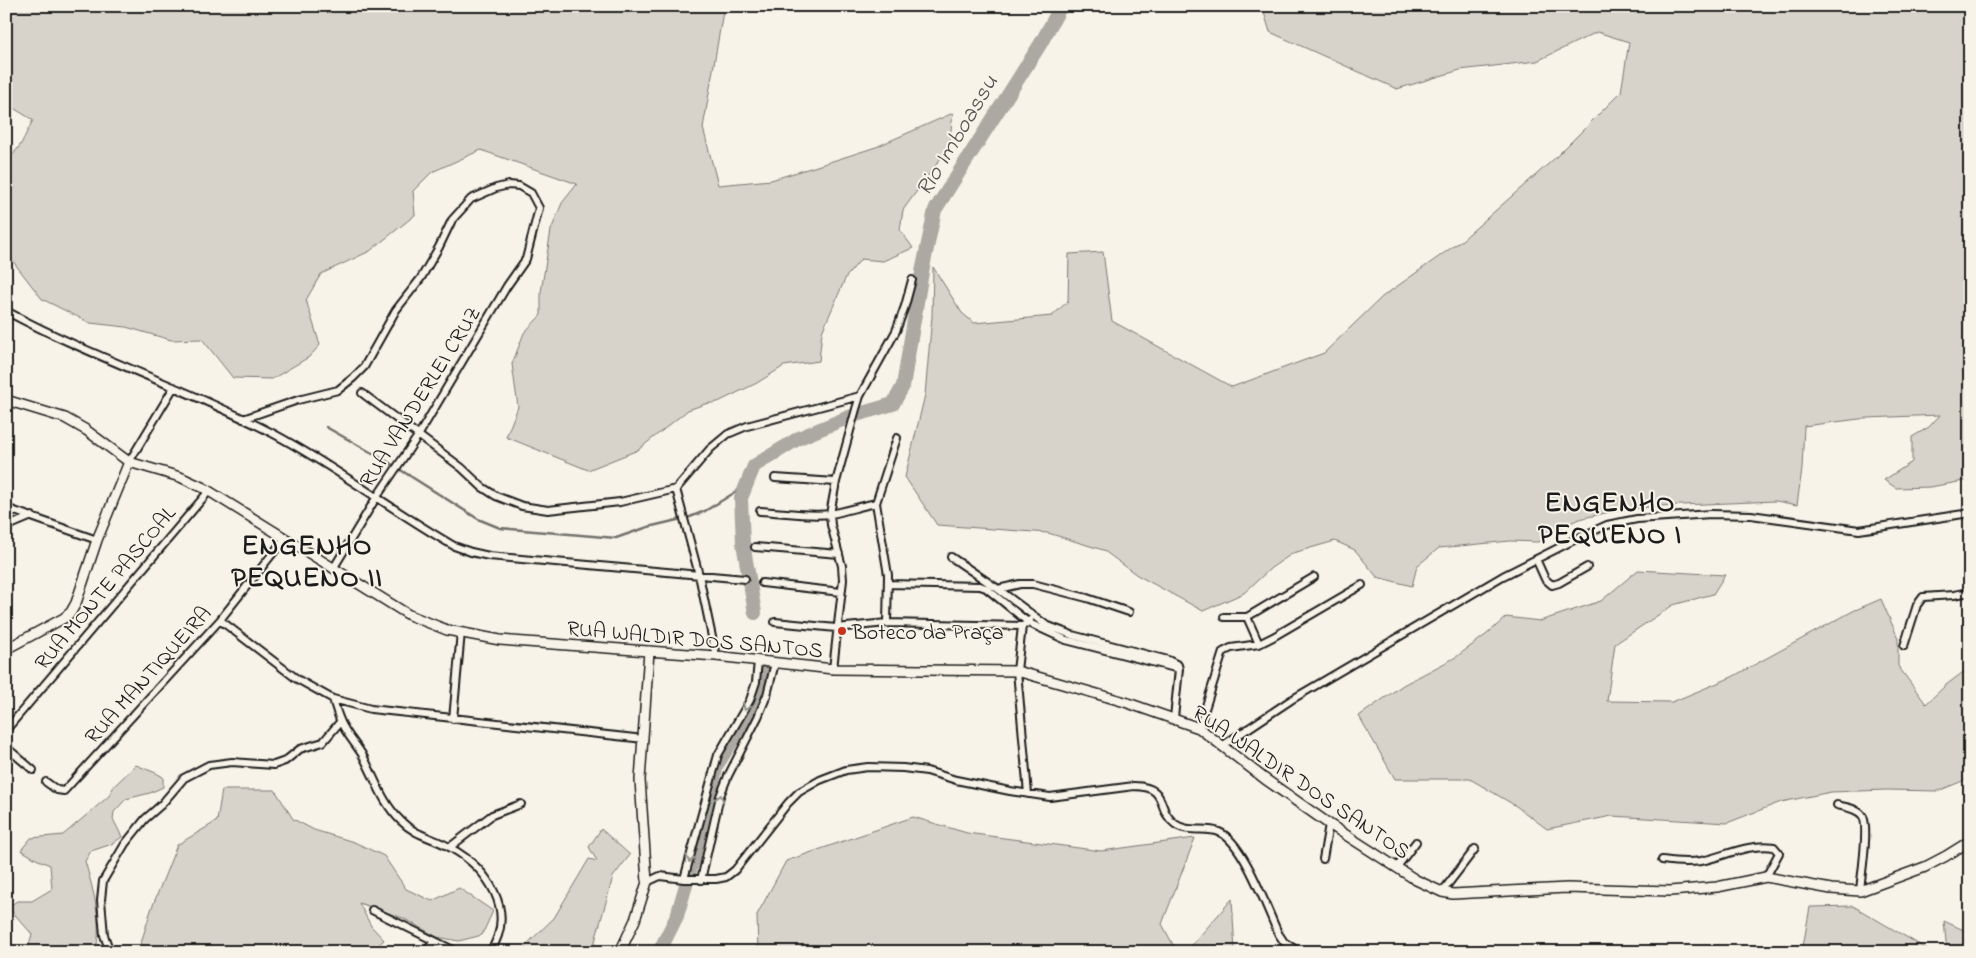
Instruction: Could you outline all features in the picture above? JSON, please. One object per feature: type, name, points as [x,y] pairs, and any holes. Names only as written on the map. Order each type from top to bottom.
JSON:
[{"type":"street","name":"RUA VANDERLEI CRUZ","points":[[243,419],[298,400],[338,390],[364,367],[396,310],[421,278],[452,220],[471,198],[509,185],[519,186],[531,193],[539,208],[533,240],[526,259],[507,286],[418,436],[376,498],[333,568]]},
{"type":"street","points":[[833,669],[836,628],[843,580],[830,514],[836,482],[860,396],[896,331],[912,280]]},
{"type":"street","points":[[6,311],[45,332],[218,405],[289,443],[454,546],[489,556],[745,579]]},
{"type":"street","points":[[6,649],[64,618],[71,612],[76,603],[97,540],[129,462],[174,387]]},
{"type":"street","points":[[362,394],[462,468],[482,487],[496,496],[522,506],[548,510],[620,502],[676,489],[710,449],[728,434],[747,426],[860,396]]},
{"type":"street","points":[[7,402],[65,418],[86,430],[129,462]]},
{"type":"street","points":[[887,623],[888,584],[876,503],[897,438]]},
{"type":"street","name":"RUA WALDIR DOS SANTOS","points":[[129,462],[180,477],[209,491],[410,615],[430,624],[461,632],[500,640],[716,656],[833,669],[1017,671],[1174,718],[1198,728],[1265,779],[1329,824],[1416,880],[1442,892],[1453,894],[1567,888],[1670,891],[1717,887],[1766,878],[1831,889],[1860,891],[1925,867],[1970,841]]},
{"type":"street","points":[[775,478],[836,482]]},
{"type":"street","points":[[676,489],[699,575],[716,656]]},
{"type":"street","name":"RUA MONTE PASCOAL","points":[[6,730],[209,491]]},
{"type":"street","points":[[760,510],[813,515],[830,514],[876,503]]},
{"type":"street","points":[[6,508],[97,540]]},
{"type":"street","points":[[1222,746],[1299,695],[1503,576],[1607,525],[1637,520],[1711,514],[1751,515],[1859,530],[1970,513]]},
{"type":"street","points":[[6,527],[32,516]]},
{"type":"street","name":"RUA MANTIQUEIRA","points":[[46,782],[57,790],[64,792],[220,620],[285,538]]},
{"type":"street","points":[[754,547],[839,554]]},
{"type":"street","points":[[951,557],[998,589],[1032,616],[1057,630],[1168,660],[1178,667],[1174,718]]},
{"type":"street","points":[[1536,559],[1546,579],[1552,585],[1587,567]]},
{"type":"street","points":[[1224,617],[1247,617],[1314,577]]},
{"type":"street","points":[[762,583],[841,592]]},
{"type":"street","name":"RUA WALDIR DOS SANTOS","points":[[888,584],[980,586],[986,588],[1025,624]]},
{"type":"street","points":[[998,589],[1020,584],[1033,584],[1087,598],[1129,612]]},
{"type":"street","points":[[1198,728],[1223,652],[1231,648],[1258,644],[1273,637],[1362,585]]},
{"type":"street","points":[[1904,646],[1917,605],[1923,597],[1970,592]]},
{"type":"street","points":[[1028,794],[1017,671],[1025,624],[1032,616]]},
{"type":"street","points":[[1247,617],[1258,644]]},
{"type":"street","points":[[220,620],[297,679],[333,699],[371,709],[644,739]]},
{"type":"street","name":"RUA WALDIR DOS SANTOS","points":[[775,622],[836,628],[887,623],[1025,624],[1066,640],[1178,667]]},
{"type":"street","points":[[453,719],[461,632]]},
{"type":"street","points":[[620,952],[635,920],[647,882],[640,780],[649,651]]},
{"type":"street","points":[[684,879],[718,755],[750,700],[756,682],[758,661]]},
{"type":"street","points":[[701,880],[720,796],[728,776],[758,718],[767,695],[775,663]]},
{"type":"street","points":[[333,699],[340,722],[363,756],[388,806],[400,821],[425,838],[450,847],[472,863],[491,886],[500,904],[499,934],[490,952]]},
{"type":"street","points":[[110,952],[104,935],[101,900],[104,881],[125,844],[145,819],[161,805],[184,778],[209,765],[232,762],[274,765],[285,761],[300,749],[323,742],[340,722]]},
{"type":"street","points":[[6,747],[33,770]]},
{"type":"street","points":[[647,882],[660,876],[701,880],[726,876],[735,870],[788,803],[799,792],[820,780],[846,770],[868,767],[911,769],[1050,797],[1146,786],[1154,790],[1159,796],[1168,816],[1175,824],[1182,827],[1219,832],[1236,844],[1278,933],[1284,942],[1299,952]]},
{"type":"street","points":[[450,847],[492,815],[521,804]]},
{"type":"street","points":[[1837,806],[1861,813],[1866,824],[1860,891]]},
{"type":"street","points":[[1323,859],[1329,824]]},
{"type":"street","points":[[1397,868],[1416,842]]},
{"type":"street","points":[[1662,860],[1680,862],[1701,861],[1754,847],[1774,847],[1779,853],[1766,878]]},
{"type":"street","points":[[1442,892],[1475,849]]},
{"type":"street","points":[[372,910],[457,952]]},
{"type":"street","points":[[426,952],[434,941]]},
{"type":"shaded area","points":[[6,6],[724,6],[703,128],[718,185],[771,180],[817,166],[876,147],[953,113],[949,147],[903,210],[900,230],[913,248],[883,261],[861,259],[846,277],[822,332],[819,361],[784,366],[757,383],[718,402],[688,410],[638,450],[588,470],[506,437],[518,407],[512,364],[524,333],[541,315],[541,292],[551,230],[562,203],[577,184],[481,150],[432,172],[413,191],[415,215],[370,251],[321,274],[306,300],[320,345],[309,357],[272,379],[233,378],[202,339],[171,340],[126,327],[90,323],[42,299],[6,250],[6,164],[21,144],[33,120],[10,106],[6,107]]},
{"type":"shaded area","points":[[1262,6],[1970,6],[1970,480],[1930,487],[1896,488],[1884,480],[1912,462],[1912,437],[1929,427],[1940,415],[1867,418],[1804,426],[1802,469],[1797,505],[1776,501],[1658,506],[1614,511],[1579,519],[1555,530],[1538,542],[1510,541],[1439,548],[1417,566],[1412,586],[1377,577],[1355,550],[1335,541],[1293,553],[1271,568],[1244,593],[1203,611],[1137,575],[1103,550],[1048,533],[937,525],[905,477],[925,395],[932,316],[933,267],[962,313],[974,323],[1052,316],[1068,301],[1069,254],[1103,252],[1112,321],[1232,387],[1324,353],[1382,297],[1461,241],[1554,159],[1621,92],[1629,42],[1597,32],[1537,61],[1460,70],[1397,89],[1270,32]]},
{"type":"shaded area","points":[[1638,570],[1725,575],[1713,594],[1673,605],[1615,644],[1607,701],[1672,702],[1732,677],[1853,611],[1881,599],[1898,638],[1898,666],[1926,704],[1946,685],[1970,667],[1970,778],[1938,791],[1831,792],[1781,802],[1727,823],[1612,816],[1547,829],[1516,806],[1470,779],[1395,779],[1359,716],[1403,685],[1456,657],[1506,617],[1540,621],[1601,601]]},
{"type":"shaded area","points":[[136,765],[163,777],[163,787],[150,793],[126,799],[114,812],[113,819],[122,837],[112,844],[91,851],[85,861],[98,918],[95,952],[27,952],[32,934],[8,907],[17,901],[32,901],[52,889],[50,865],[21,850],[31,838],[63,835],[109,796],[114,786]]},
{"type":"shaded area","points":[[222,790],[275,790],[293,819],[314,830],[354,842],[384,856],[406,889],[432,901],[459,888],[493,911],[482,935],[459,941],[437,937],[403,918],[359,903],[371,926],[384,940],[370,952],[342,952],[338,950],[337,952],[151,952],[141,943],[151,910],[177,845],[217,821]]},
{"type":"shaded area","points":[[913,817],[967,833],[1101,851],[1195,838],[1162,924],[1177,952],[758,952],[757,915],[786,861]]},
{"type":"shaded area","points":[[601,829],[630,855],[613,877],[592,952],[522,952],[527,944],[554,918],[589,859],[597,861],[589,847]]},
{"type":"shaded area","points":[[1232,899],[1235,952],[1186,952]]},
{"type":"shaded area","points":[[1853,906],[1932,952],[1802,952],[1810,907]]},
{"type":"shaded area","points":[[1944,921],[1970,933],[1970,952],[1947,952]]},
{"type":"waterway","name":"Rio Imboassu","points":[[755,613],[743,543],[741,498],[754,466],[799,438],[849,417],[893,404],[903,386],[922,272],[935,210],[1041,43],[1061,6]]},
{"type":"waterway","points":[[326,427],[388,462],[478,519],[500,528],[616,538],[705,511],[747,485]]},
{"type":"waterway","points":[[659,952],[677,916],[717,765],[745,720],[766,671]]},
{"type":"place","name":"Boteco da Praça","points":[[842,631]]},
{"type":"district","name":"ENGENHO PEQUENO I","points":[[1610,517]]},
{"type":"district","name":"ENGENHO PEQUENO II","points":[[307,560]]}]
